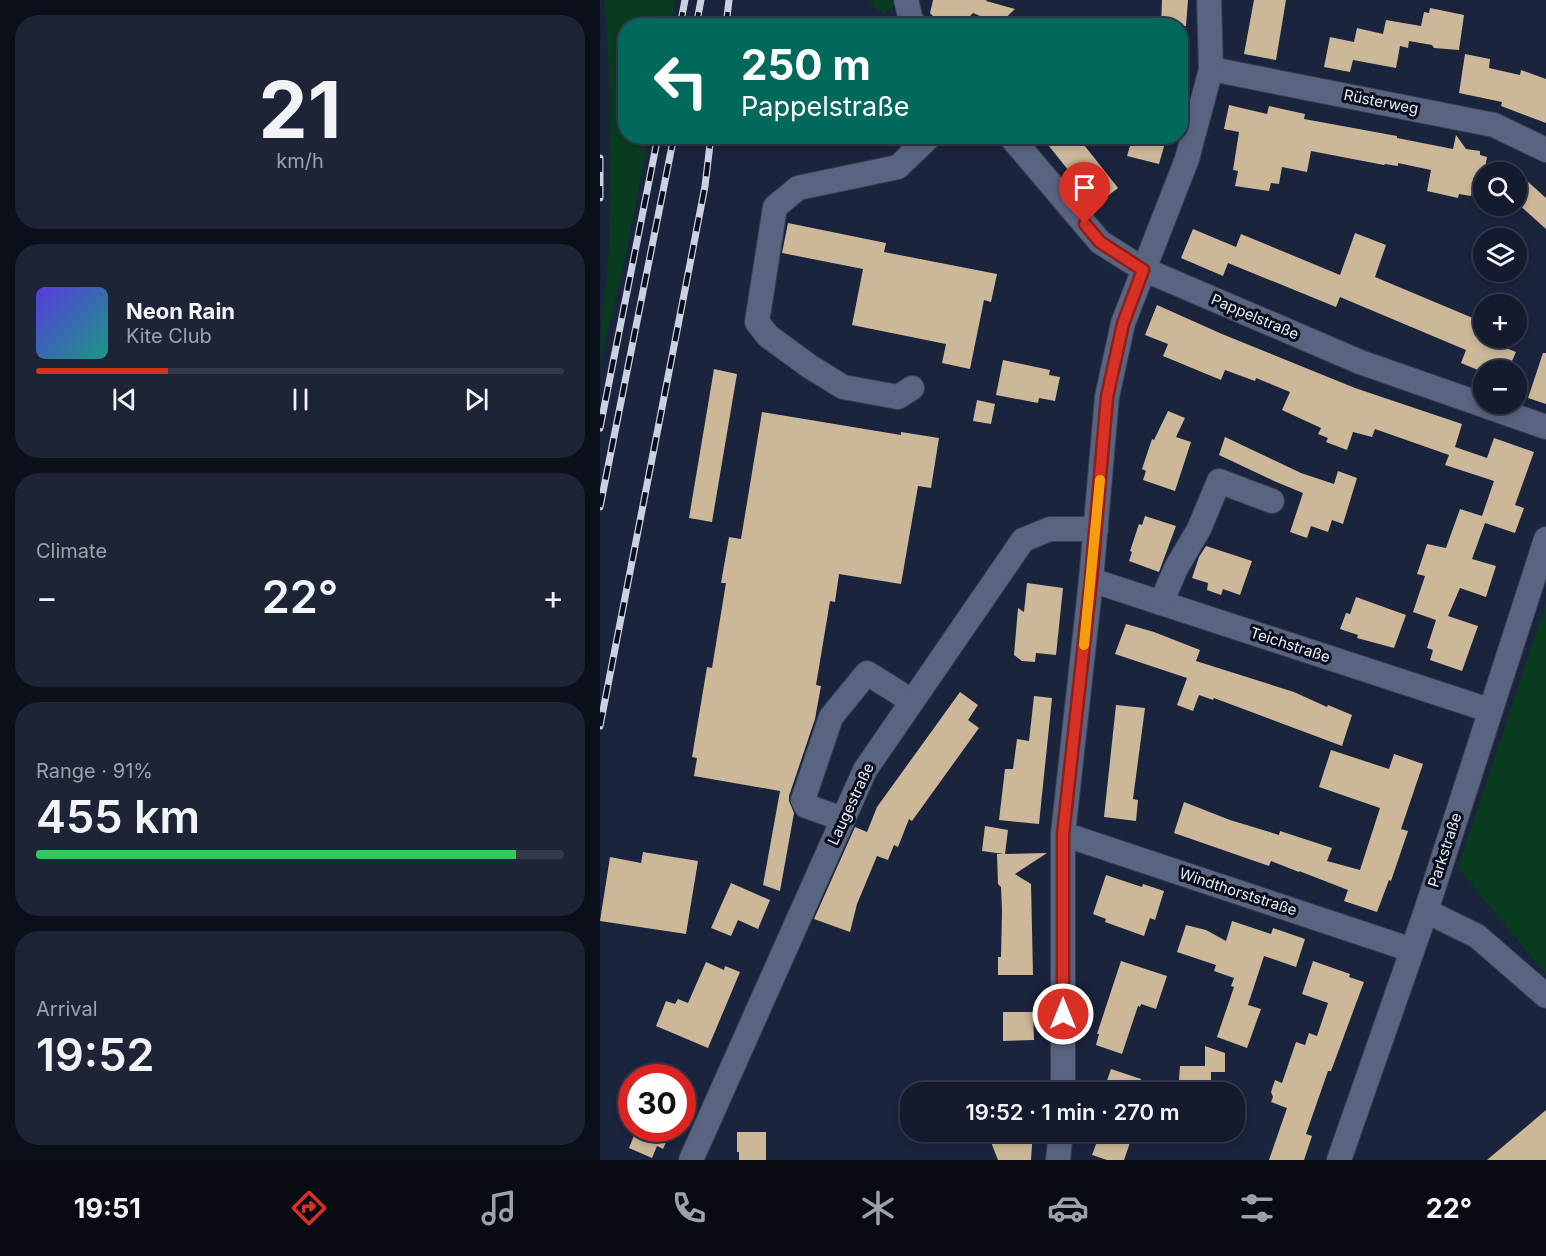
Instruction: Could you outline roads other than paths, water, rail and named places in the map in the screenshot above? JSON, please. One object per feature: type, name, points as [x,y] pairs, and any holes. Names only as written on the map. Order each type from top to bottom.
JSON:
[{"type":"street","points":[[1063,1082],[1063,834],[1091,580],[1107,397],[1123,324],[1187,159],[1211,69],[1209,0]]},
{"type":"street","name":"Rüsterweg","points":[[1211,69],[1494,125],[1546,150]]},
{"type":"street","points":[[912,388],[898,397],[843,387],[768,336],[757,322],[776,207],[798,188],[898,167],[922,144]]},
{"type":"street","name":"Pappelstraße","points":[[1017,144],[1100,242],[1143,270],[1360,362],[1546,427]]},
{"type":"street","points":[[1161,603],[1219,481],[1272,501]]},
{"type":"street","name":"Laugestraße","points":[[692,1160],[865,770],[1023,540],[1050,529],[1096,529]]},
{"type":"street","name":"Parkstraße","points":[[1339,1160],[1425,911],[1546,538]]},
{"type":"street","name":"Teichstraße","points":[[1091,580],[1490,710]]},
{"type":"street","points":[[843,819],[806,806],[803,800],[831,717],[867,673],[912,701]]},
{"type":"street","name":"Windthorststraße","points":[[1063,834],[1412,950]]},
{"type":"street","points":[[1425,911],[1477,936],[1546,996]]},
{"type":"street","points":[[1058,1160],[1060,1142]]},
{"type":"railway","points":[[682,18],[685,0]]},
{"type":"railway","points":[[698,18],[701,0]]},
{"type":"railway","points":[[727,18],[729,0]]},
{"type":"railway","points":[[600,428],[656,144]]},
{"type":"railway","points":[[600,507],[672,144]]},
{"type":"railway","points":[[600,726],[705,186],[710,144]]},
{"type":"railway","points":[[600,158],[600,198]]}]
